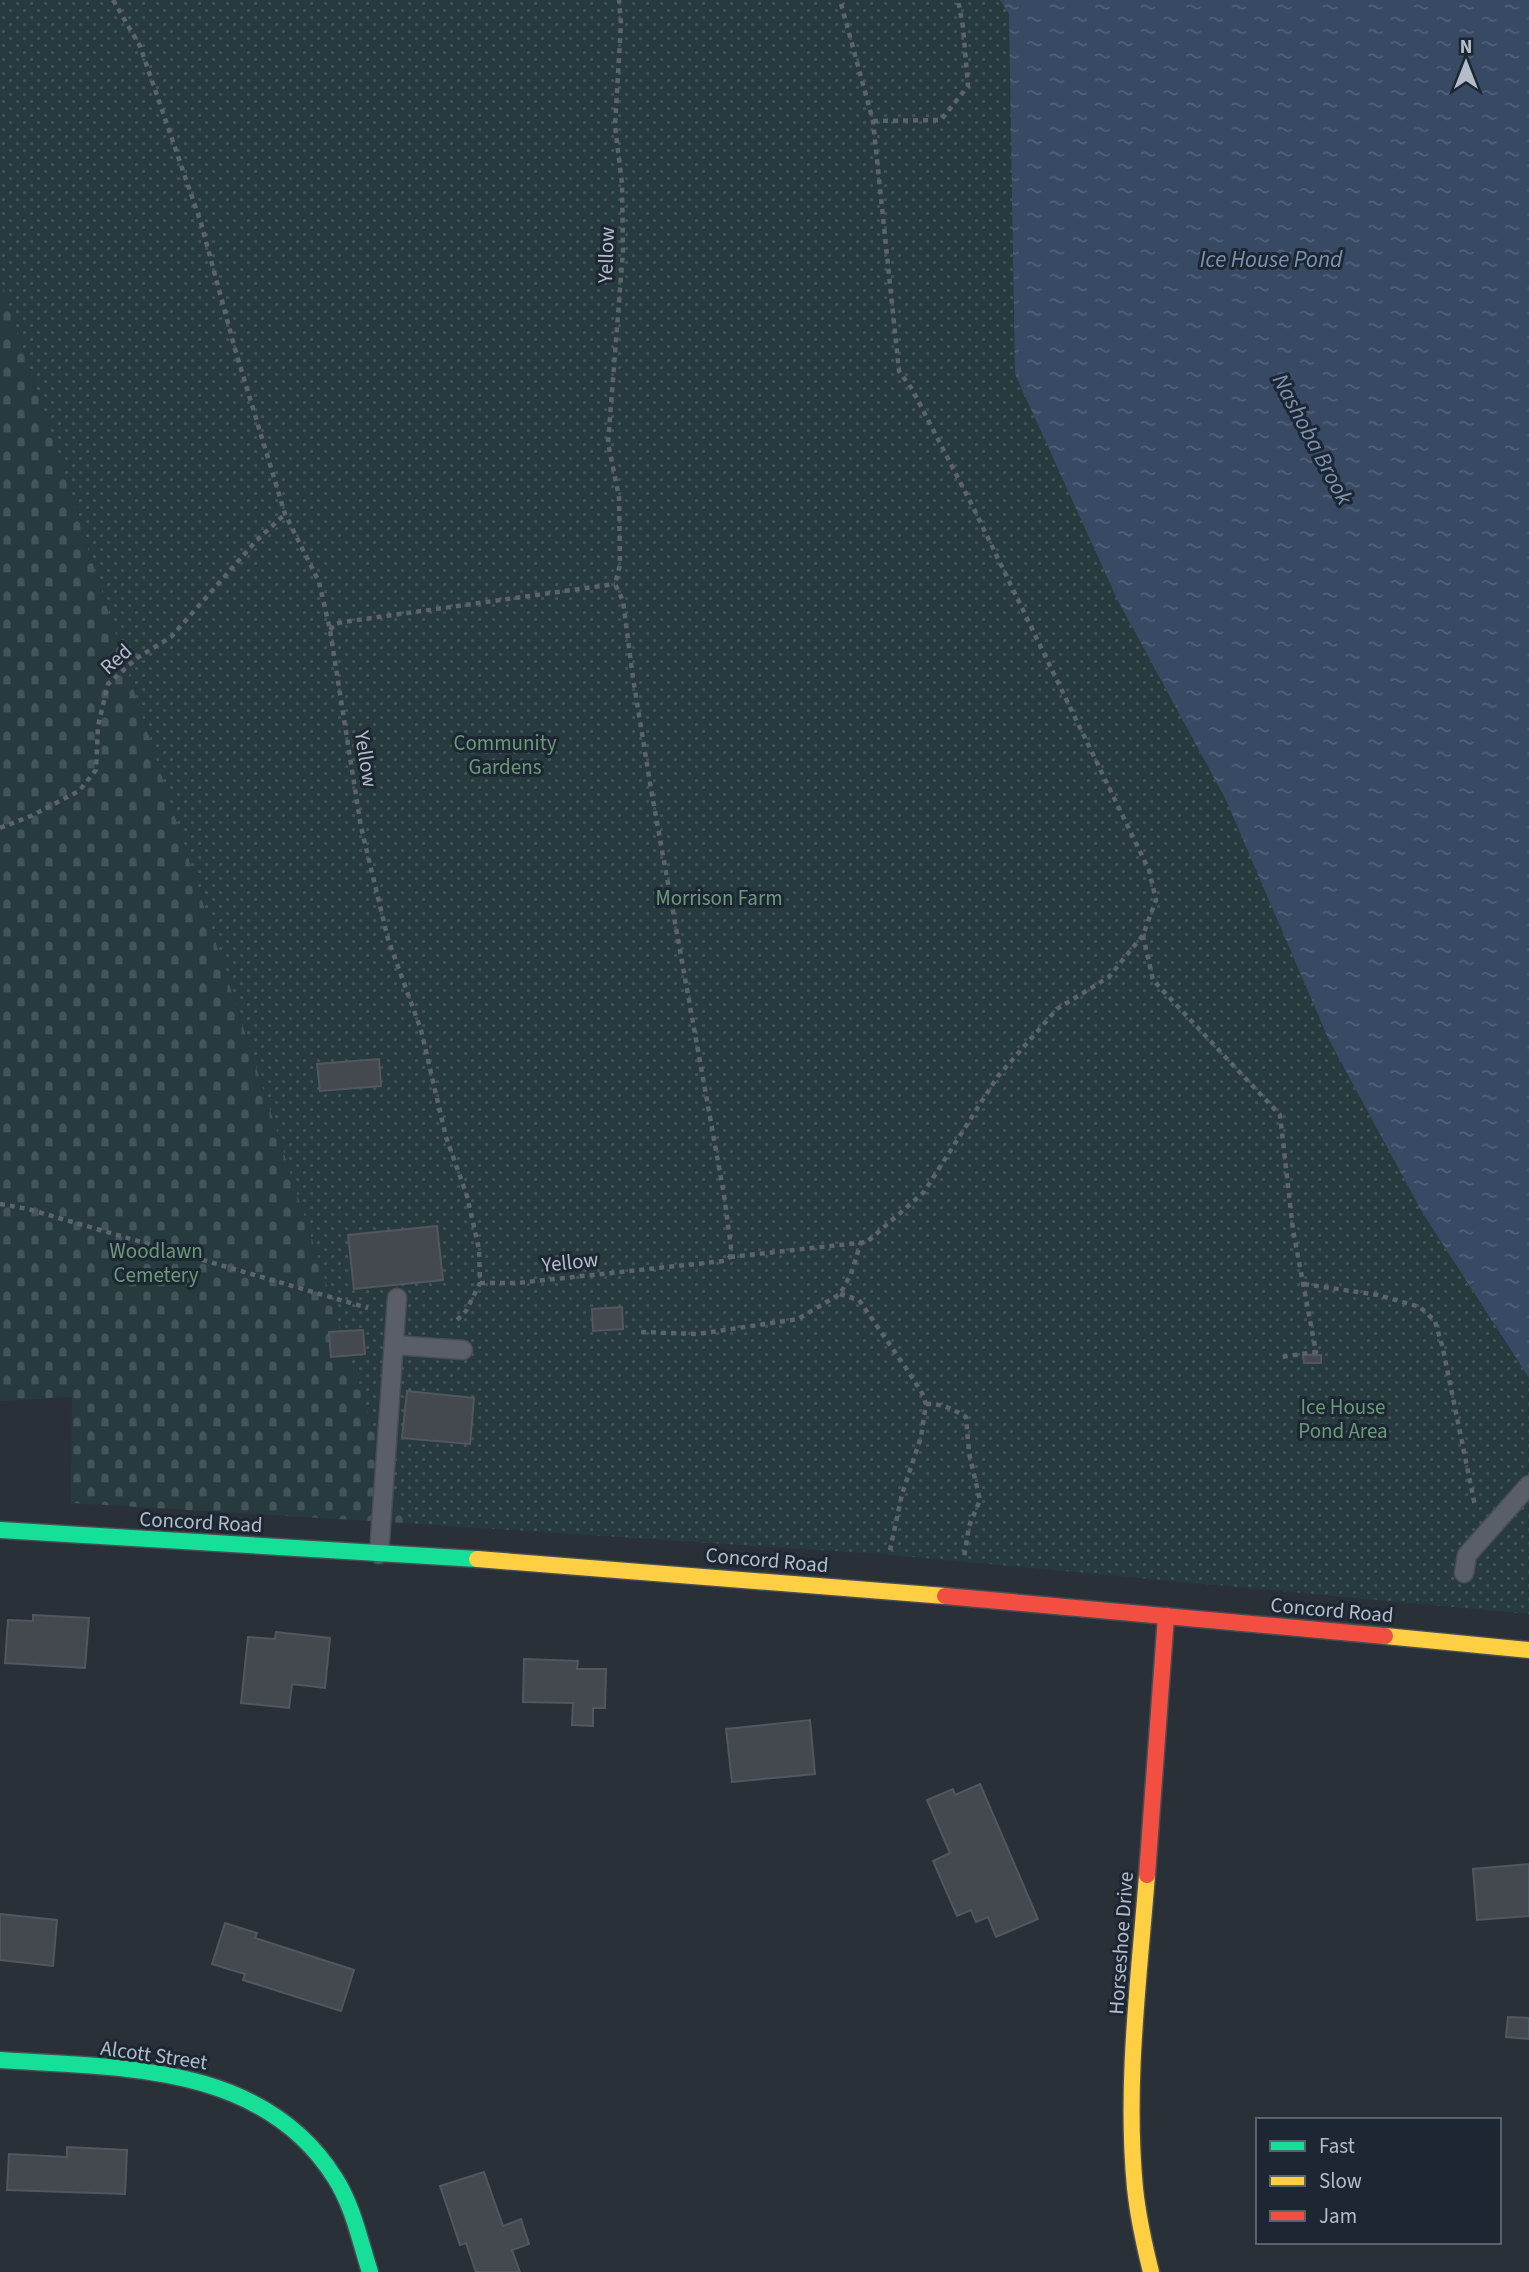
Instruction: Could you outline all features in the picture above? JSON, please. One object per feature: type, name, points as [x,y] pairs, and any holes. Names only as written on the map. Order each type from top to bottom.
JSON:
[{"type":"street","name":"Concord Road","points":[[0,1530],[582,1566],[1529,1650]]},
{"type":"street","name":"Horseshoe Drive","points":[[1151,2272],[1140,2233],[1131,2155],[1135,2039],[1166,1616]]},
{"type":"street","name":"Alcott Street","points":[[0,2060],[167,2074],[201,2080],[228,2089],[270,2110],[304,2139],[335,2177],[345,2198],[370,2272]]},
{"type":"lane","points":[[379,1554],[397,1297]]},
{"type":"lane","points":[[394,1345],[463,1350]]},
{"type":"lane","points":[[1464,1573],[1467,1555],[1529,1485]]},
{"type":"path","name":"Yellow","points":[[113,0],[140,46],[201,223],[235,349],[285,514],[319,582],[330,631],[361,827],[388,939],[421,1030],[446,1136],[467,1196],[479,1249],[480,1283],[517,1283],[724,1261],[730,1257],[724,1195],[650,789],[623,601],[615,584],[620,565],[619,497],[608,443],[623,251],[622,184],[615,126],[621,23],[619,0]]},
{"type":"path","points":[[730,1257],[867,1242],[924,1192],[998,1076],[1057,1009],[1109,977],[1143,935],[1156,900],[1149,870],[974,509],[912,389],[899,371],[873,121],[840,0]]},
{"type":"path","points":[[873,121],[941,120],[968,86],[958,0]]},
{"type":"path","name":"Red","points":[[0,828],[31,816],[79,791],[96,770],[98,726],[107,684],[137,659],[171,637],[256,541],[285,514]]},
{"type":"path","points":[[330,631],[335,624],[343,622],[615,584]]},
{"type":"path","points":[[1143,935],[1153,981],[1280,1115],[1293,1230],[1316,1352],[1281,1357]]},
{"type":"path","points":[[0,1204],[28,1209],[396,1316]]},
{"type":"path","points":[[641,1332],[698,1334],[798,1319],[840,1294],[851,1274],[861,1242]]},
{"type":"path","points":[[430,1348],[466,1311],[480,1283]]},
{"type":"path","points":[[1304,1284],[1378,1295],[1420,1307],[1435,1321],[1481,1539]]},
{"type":"path","points":[[840,1294],[859,1300],[908,1371],[926,1404],[921,1437],[902,1494],[888,1557]]},
{"type":"path","points":[[926,1404],[937,1403],[966,1418],[969,1453],[980,1500],[967,1535],[964,1564]]},
{"type":"green space","name":"Morrison Farm","points":[[0,0],[1000,0],[1009,14],[1118,601],[1225,798],[1328,1038],[1422,1212],[1529,1378],[1529,1614],[880,1554],[404,1523],[0,277]]},
{"type":"green space","name":"Woodlawn Cemetery","points":[[0,277],[404,1523],[71,1503],[72,1397],[0,1401]]},
{"type":"water","name":"Ice House Pond","points":[[1000,0],[1529,0],[1529,1378],[1422,1212],[1328,1038],[1225,798],[1118,601],[1015,374],[1009,14]]},
{"type":"building","points":[[379,1059],[381,1086],[320,1091],[317,1064]]},
{"type":"building","points":[[437,1226],[443,1280],[354,1289],[348,1235]]},
{"type":"building","points":[[622,1307],[623,1329],[593,1331],[592,1309]]},
{"type":"building","points":[[363,1330],[365,1354],[331,1357],[329,1332]]},
{"type":"building","points":[[1303,1355],[1321,1355],[1321,1363],[1304,1363]]},
{"type":"building","points":[[407,1391],[474,1398],[470,1444],[402,1438]]},
{"type":"building","points":[[33,1615],[89,1618],[85,1668],[5,1663],[8,1620],[33,1621]]},
{"type":"building","points":[[276,1632],[330,1638],[325,1688],[292,1684],[289,1708],[241,1703],[248,1637],[275,1639]]},
{"type":"building","points":[[524,1659],[578,1661],[577,1669],[606,1669],[605,1708],[593,1708],[593,1726],[572,1725],[573,1703],[523,1702]]},
{"type":"building","points":[[810,1720],[815,1774],[732,1782],[726,1729]]},
{"type":"building","points":[[980,1784],[1038,1919],[996,1937],[988,1917],[976,1922],[971,1910],[957,1916],[933,1861],[950,1853],[927,1800],[953,1789],[955,1795]]},
{"type":"building","points":[[1529,1864],[1529,1916],[1477,1920],[1473,1869]]},
{"type":"building","points":[[0,1914],[57,1920],[53,1966],[0,1960]]},
{"type":"building","points":[[225,1923],[257,1933],[255,1938],[354,1970],[341,2011],[243,1980],[245,1974],[212,1964]]},
{"type":"building","points":[[1508,2017],[1529,2018],[1529,2039],[1506,2037]]},
{"type":"building","points":[[67,2147],[127,2150],[125,2194],[7,2190],[9,2154],[67,2157]]},
{"type":"building","points":[[484,2172],[503,2226],[521,2219],[529,2244],[512,2250],[520,2272],[476,2272],[466,2243],[460,2245],[440,2186]]},
{"type":"traffic: fast","points":[[0,1530],[477,1559]]},
{"type":"traffic: fast","points":[[0,2060],[93,2066],[186,2079],[229,2092],[269,2112],[305,2140],[335,2178],[351,2212],[370,2272]]},
{"type":"traffic: slow","points":[[477,1559],[945,1596]]},
{"type":"traffic: slow","points":[[1385,1636],[1529,1650]]},
{"type":"traffic: slow","points":[[1147,1875],[1134,2032],[1132,2149],[1136,2199],[1151,2272]]},
{"type":"traffic: jam","points":[[945,1596],[1385,1636]]},
{"type":"traffic: jam","points":[[1147,1875],[1166,1616]]},
{"type":"water label","name":"Nashoba Brook","points":[[1313,439]]},
{"type":"park label","name":"Community Gardens","points":[[505,755]]},
{"type":"park label","name":"Ice House Pond Area","points":[[1343,1419]]}]
